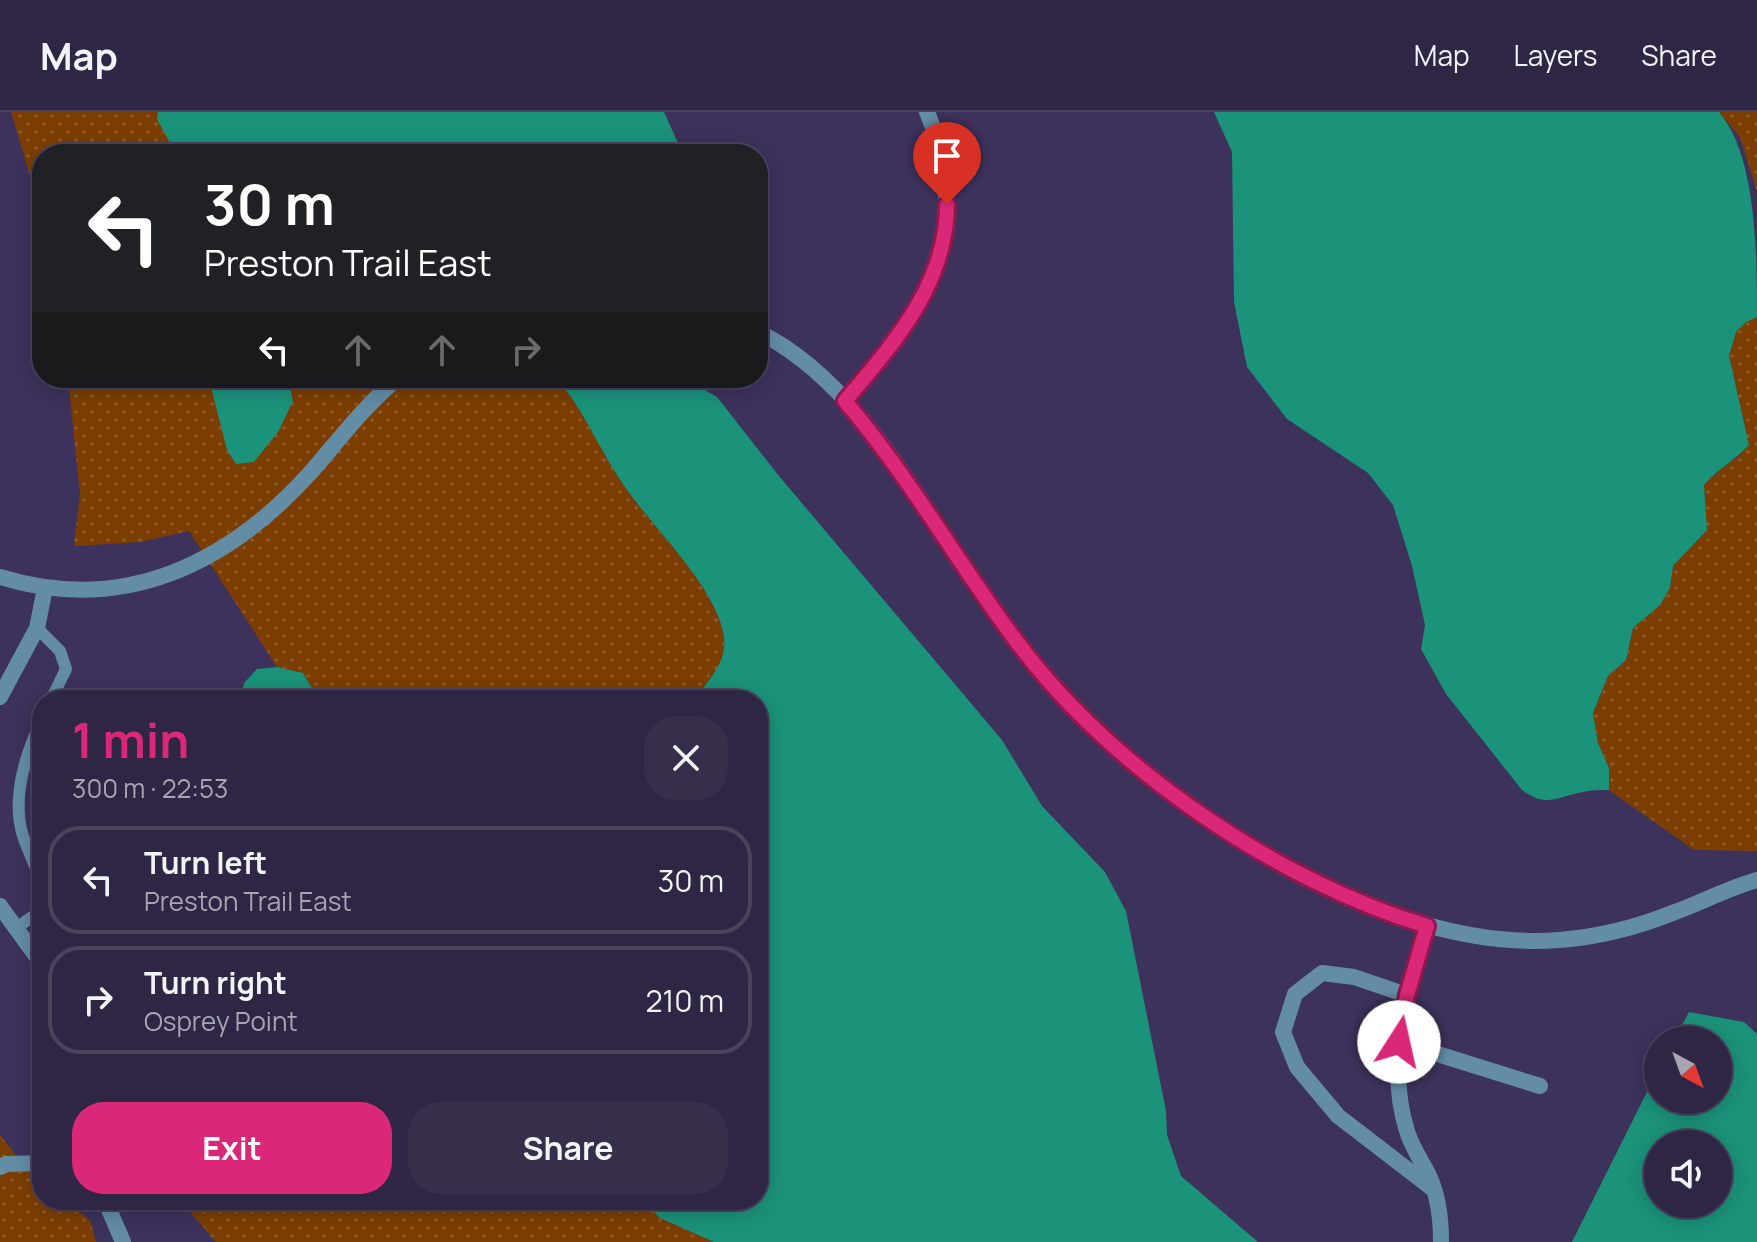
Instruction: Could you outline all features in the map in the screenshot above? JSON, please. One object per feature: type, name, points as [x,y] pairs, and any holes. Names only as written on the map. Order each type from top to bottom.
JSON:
[{"type":"street","points":[[845,401],[900,337],[923,297],[941,254],[947,221],[947,187],[942,155],[927,112]]},
{"type":"street","points":[[768,337],[804,361],[845,401],[883,446],[1015,640],[1060,693],[1109,741],[1162,786],[1226,830],[1310,880],[1363,904],[1427,926],[1517,941],[1557,941],[1636,927],[1757,880]]},
{"type":"street","points":[[0,577],[45,588],[91,590],[166,576],[207,558],[234,543],[269,515],[311,472],[354,419],[387,388]]},
{"type":"street","points":[[0,697],[37,628],[45,588]]},
{"type":"street","points":[[0,906],[32,950]]},
{"type":"street","points":[[1427,926],[1407,995],[1399,1042],[1398,1091],[1407,1130],[1433,1189],[1441,1223],[1441,1242]]},
{"type":"street","points":[[1407,995],[1354,977],[1322,973],[1295,994],[1283,1032],[1297,1067],[1338,1116],[1433,1189]]},
{"type":"street","points":[[1399,1042],[1540,1086]]},
{"type":"street","points":[[0,1167],[32,1163]]},
{"type":"street","points":[[109,1210],[123,1242]]},
{"type":"lane","points":[[37,628],[60,651],[66,669],[56,690]]},
{"type":"lane","points":[[32,743],[19,787],[22,832],[32,858]]},
{"type":"lane","points":[[16,928],[32,917]]},
{"type":"shaded area","points":[[11,112],[158,112],[158,119],[171,144],[32,144],[32,182]]},
{"type":"shaded area","points":[[158,112],[664,112],[678,144],[171,144],[157,119]]},
{"type":"shaded area","points":[[1214,112],[1719,112],[1732,131],[1748,180],[1755,237],[1757,317],[1736,332],[1729,356],[1749,445],[1704,485],[1707,530],[1673,566],[1670,588],[1660,605],[1633,628],[1626,660],[1608,676],[1593,713],[1598,743],[1609,768],[1609,790],[1545,800],[1522,790],[1446,694],[1421,649],[1425,625],[1412,566],[1393,505],[1368,473],[1287,419],[1247,367],[1234,302],[1232,152]]},
{"type":"shaded area","points":[[1719,112],[1757,112],[1757,191],[1740,137]]},
{"type":"shaded area","points":[[1757,317],[1757,851],[1694,850],[1609,790],[1609,768],[1598,743],[1593,714],[1608,676],[1626,660],[1633,628],[1660,605],[1670,588],[1673,566],[1706,530],[1704,485],[1749,445],[1729,356],[1736,332]]},
{"type":"shaded area","points":[[69,388],[233,388],[293,401],[290,388],[564,388],[621,481],[709,597],[724,637],[723,655],[701,690],[313,690],[303,673],[277,667],[189,531],[140,542],[74,546],[80,494]]},
{"type":"shaded area","points":[[211,388],[290,388],[293,401],[278,432],[254,462],[236,464],[227,450]]},
{"type":"shaded area","points":[[564,388],[701,388],[717,397],[779,476],[1002,740],[1042,806],[1105,872],[1126,911],[1166,1111],[1167,1135],[1181,1176],[1258,1242],[714,1242],[660,1218],[652,1210],[768,1210],[768,690],[701,690],[723,655],[724,637],[719,617],[696,577],[621,481]]},
{"type":"shaded area","points":[[277,667],[303,673],[313,690],[242,690],[257,669]]},
{"type":"shaded area","points":[[1689,1012],[1744,1022],[1757,1034],[1757,1242],[1572,1242],[1644,1098],[1644,1114],[1732,1114],[1732,1026],[1682,1026]]},
{"type":"shaded area","points":[[0,1135],[32,1172],[32,1210],[77,1210],[90,1220],[96,1242],[0,1242]]},
{"type":"shaded area","points":[[189,1210],[653,1210],[661,1218],[714,1242],[216,1242]]},
{"type":"route","points":[[947,204],[941,254],[923,297],[900,337],[845,401],[883,446],[1015,640],[1060,693],[1109,741],[1162,786],[1226,830],[1310,880],[1349,899],[1427,926],[1407,995],[1399,1042]]}]
